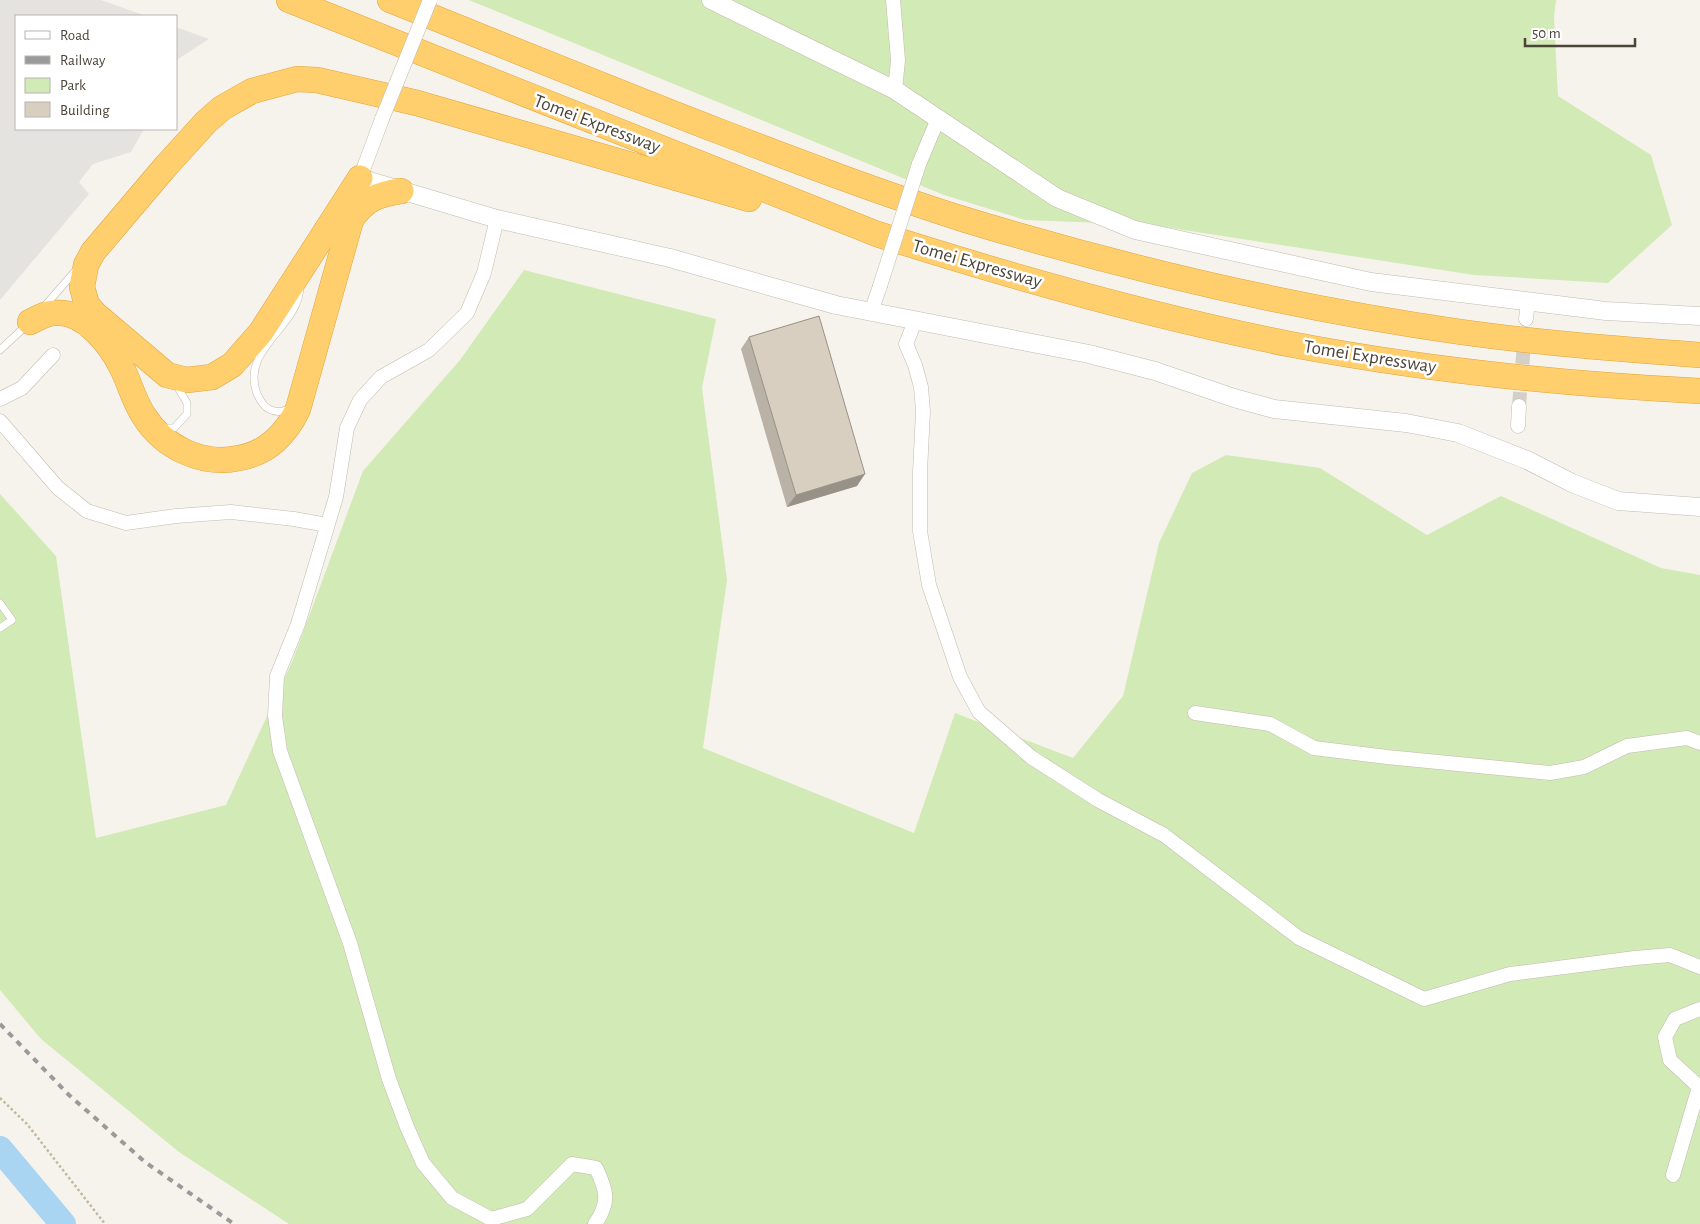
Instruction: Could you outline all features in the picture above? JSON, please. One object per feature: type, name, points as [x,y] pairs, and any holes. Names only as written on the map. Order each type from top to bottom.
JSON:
[{"type":"highway","name":"Tomei Expressway","points":[[289,0],[877,234],[970,264],[1186,322],[1290,344],[1415,365],[1530,379],[1700,391]]},
{"type":"highway","name":"Tomei Expressway","points":[[390,0],[810,166],[963,219],[1081,254],[1202,284],[1342,313],[1462,332],[1581,345],[1700,354]]},
{"type":"highway","points":[[438,0],[614,90]]},
{"type":"highway","points":[[360,178],[298,278],[261,332],[232,365],[212,377],[199,380],[176,378],[167,375],[87,306],[82,288],[82,276],[93,252],[195,134],[222,108],[252,90],[298,80],[317,80],[417,103],[877,234]]},
{"type":"highway","points":[[30,322],[57,312],[71,315],[84,321],[102,338],[114,353],[145,418],[156,432],[181,451],[196,456],[228,460],[257,452],[282,435],[292,423],[302,397],[351,220],[358,210],[375,196],[400,191]]},
{"type":"street","points":[[430,0],[360,178],[497,219],[670,258],[836,305],[1089,354],[1155,372],[1274,409],[1406,423],[1458,433],[1527,460],[1572,483],[1618,501],[1700,507]]},
{"type":"street","points":[[711,0],[895,90],[1057,198],[1135,230],[1371,282],[1606,311],[1700,316]]},
{"type":"street","points":[[893,0],[898,60],[895,90]]},
{"type":"street","points":[[871,312],[919,164],[938,119]]},
{"type":"street","points":[[497,219],[484,273],[467,313],[429,350],[381,378],[360,400],[347,428],[336,497],[298,624],[277,676],[276,725],[280,751],[350,943],[389,1079],[423,1164],[452,1198],[491,1218],[527,1209],[572,1164],[596,1168],[606,1189],[604,1211],[595,1224]]},
{"type":"street","points":[[1526,319],[1528,301]]},
{"type":"street","points":[[915,321],[906,344],[915,364],[921,386],[923,411],[920,531],[929,585],[960,677],[979,712],[1031,757],[1098,800],[1164,835],[1299,938],[1424,999],[1510,974],[1635,958],[1670,955],[1700,967]]},
{"type":"street","points":[[0,399],[22,388],[53,355]]},
{"type":"street","points":[[1518,426],[1519,406]]},
{"type":"street","points":[[0,421],[58,488],[87,511],[118,521],[126,523],[231,512],[294,519],[327,525]]},
{"type":"street","points":[[1195,713],[1270,724],[1314,748],[1387,758],[1550,773],[1584,767],[1627,746],[1687,738],[1700,743]]},
{"type":"street","points":[[1673,1175],[1699,1087],[1670,1060],[1665,1037],[1675,1019],[1700,1009]]},
{"type":"lane","points":[[0,350],[30,322],[93,252]]},
{"type":"lane","points":[[298,278],[300,296],[295,307],[263,350],[254,373],[254,386],[260,400],[268,409],[276,412],[287,410],[302,397]]},
{"type":"lane","points":[[145,418],[163,428],[174,428],[187,414],[187,403],[181,390],[167,375]]},
{"type":"lane","points":[[0,603],[12,620],[0,628]]},
{"type":"path","points":[[0,1098],[26,1124],[105,1224]]},
{"type":"green space","points":[[469,0],[1556,0],[1554,17],[1558,96],[1651,155],[1672,225],[1608,283],[1474,275],[1152,225],[1025,220],[944,195]]},
{"type":"green space","points":[[524,270],[716,319],[702,388],[727,580],[703,748],[914,833],[955,713],[1073,758],[1123,696],[1159,543],[1192,473],[1226,455],[1320,468],[1427,535],[1501,496],[1661,568],[1700,575],[1700,1224],[289,1224],[179,1152],[41,1039],[0,990],[0,494],[56,556],[96,838],[226,805],[292,662],[363,471],[460,360]]},
{"type":"shaded area","points":[[0,0],[101,0],[143,15],[15,15],[15,130],[143,130],[131,152],[93,164],[79,182],[89,194],[0,300]]},
{"type":"shaded area","points":[[178,28],[209,39],[178,59]]},
{"type":"building","points":[[819,316],[865,474],[796,495],[749,337]]},
{"type":"waterway","points":[[0,1149],[63,1224]]},
{"type":"tunnel","points":[[1519,406],[1526,319]]},
{"type":"railway","points":[[0,1024],[69,1095],[145,1162],[234,1224]]}]
